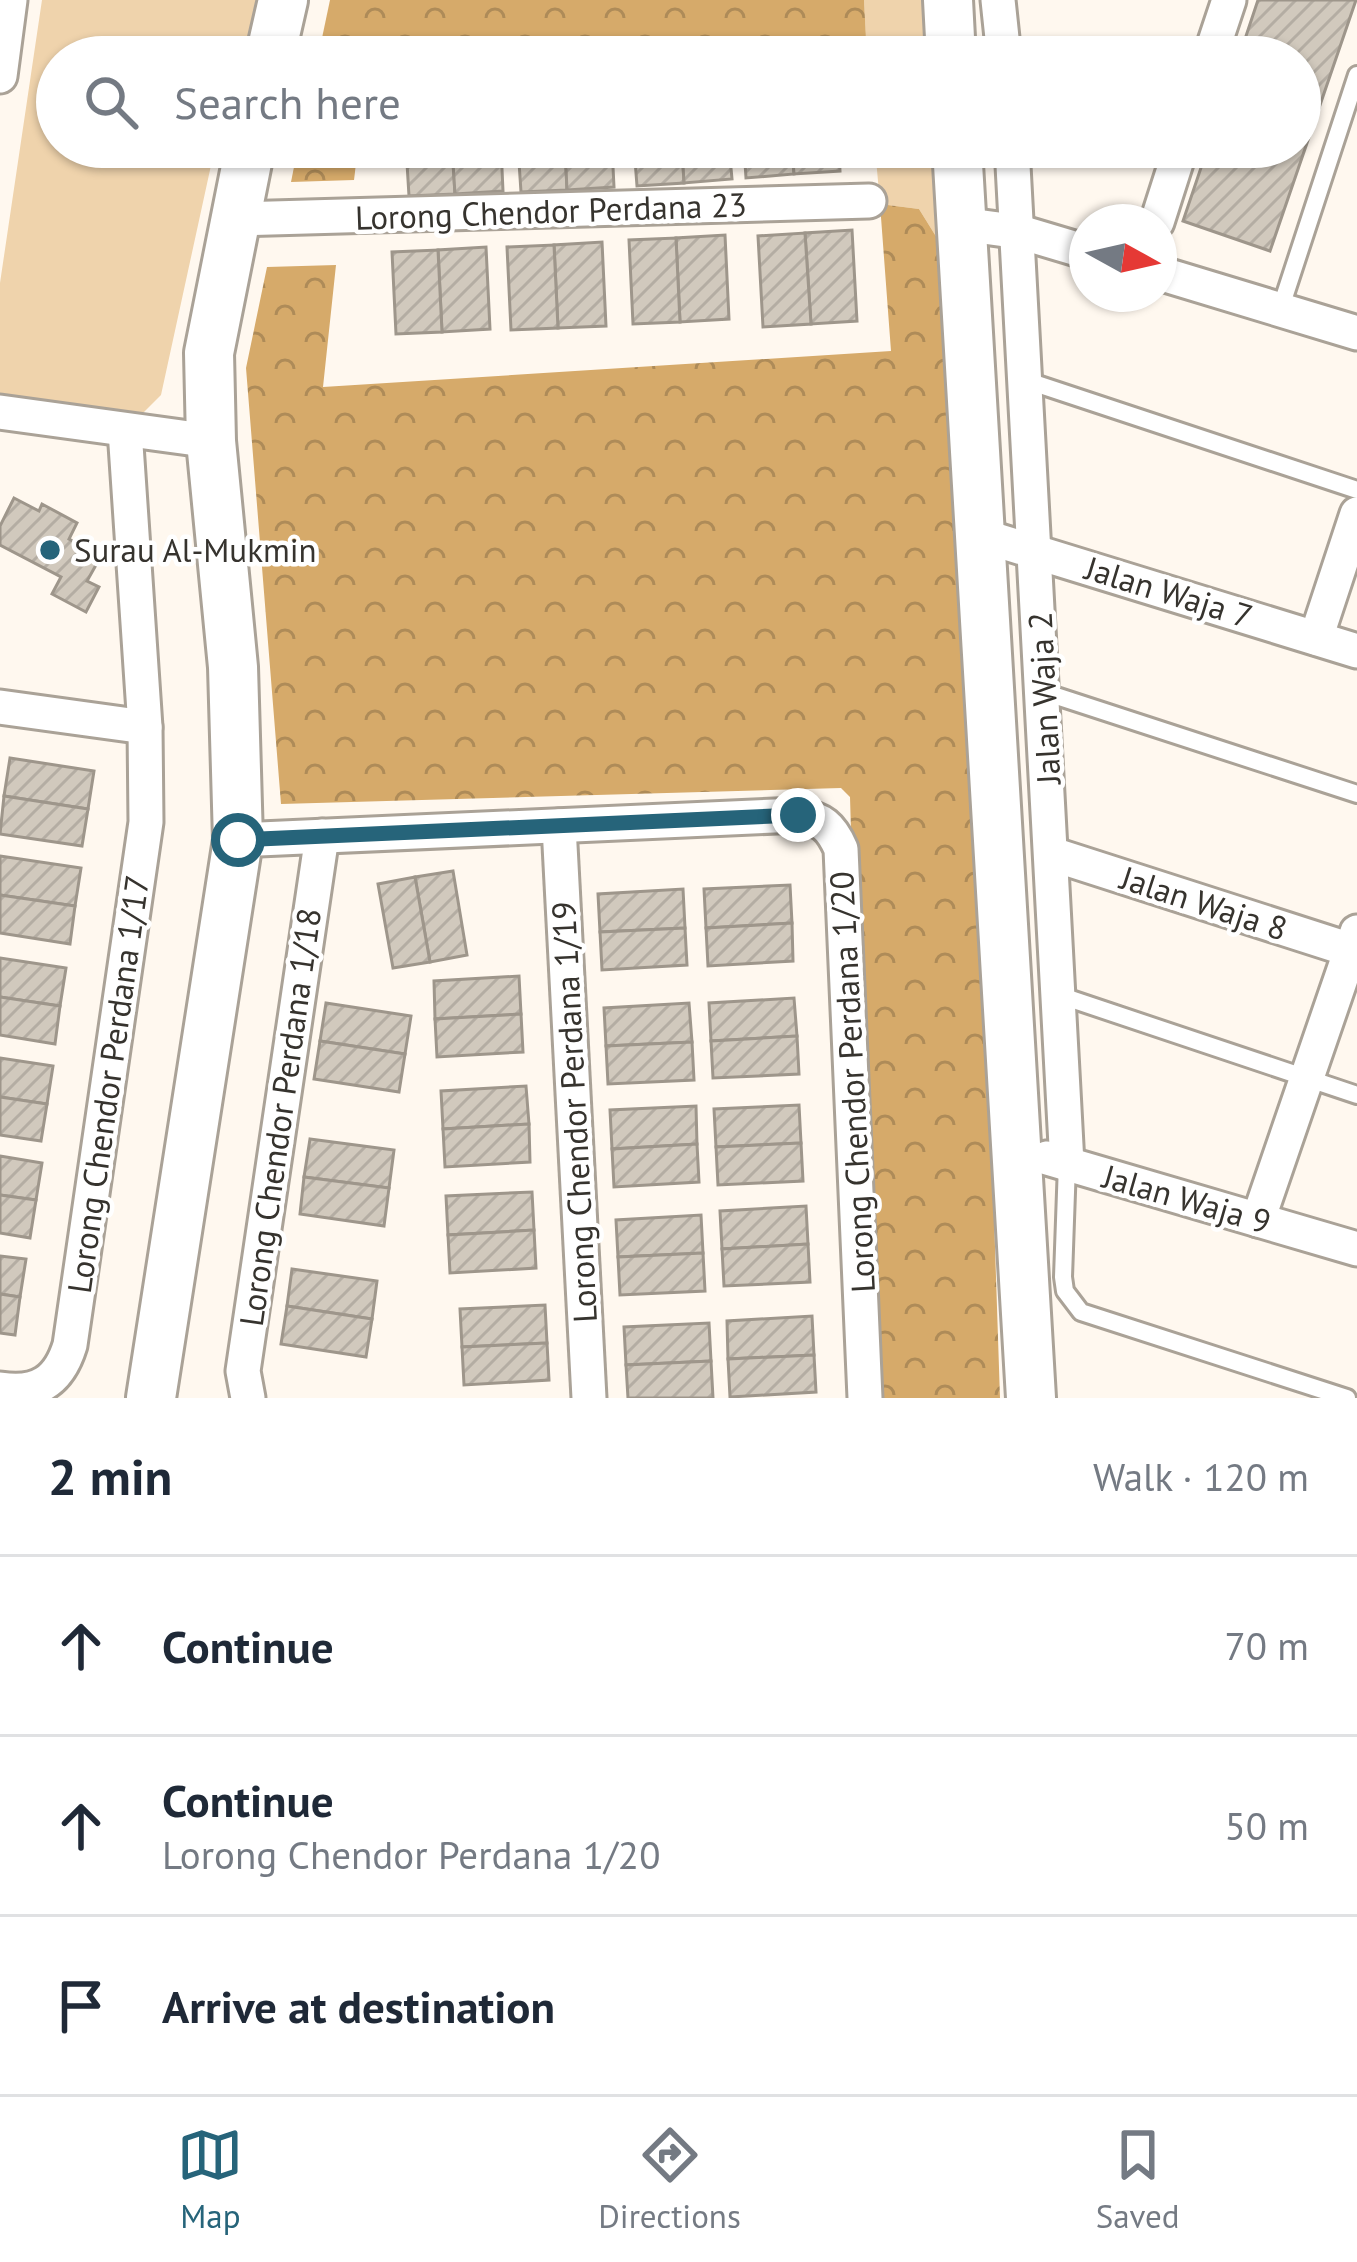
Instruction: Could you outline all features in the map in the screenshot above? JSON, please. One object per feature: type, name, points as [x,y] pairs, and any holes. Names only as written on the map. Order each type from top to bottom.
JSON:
[{"type":"street","points":[[0,76],[10,0]]},
{"type":"street","points":[[275,36],[283,0]]},
{"type":"street","points":[[948,0],[950,36]]},
{"type":"street","points":[[998,0],[1002,36]]},
{"type":"street","points":[[1217,36],[1229,0]]},
{"type":"street","points":[[151,1398],[238,840],[232,667],[211,441],[209,353],[245,168]]},
{"type":"street","points":[[958,168],[1031,1398]]},
{"type":"street","name":"Jalan Waja 2","points":[[1014,168],[1066,1164]]},
{"type":"street","points":[[1163,204],[1174,168]]},
{"type":"street","name":"Lorong Chendor Perdana 23","points":[[234,219],[869,201]]},
{"type":"street","points":[[962,224],[1020,232],[1069,247]]},
{"type":"street","points":[[1177,279],[1357,333]]},
{"type":"street","points":[[0,412],[211,441]]},
{"type":"street","points":[[0,706],[146,727],[124,430]]},
{"type":"street","points":[[1316,638],[1357,514]]},
{"type":"street","name":"Jalan Waja 7","points":[[980,536],[1357,651]]},
{"type":"street","name":"Lorong Chendor Perdana 1/17","points":[[0,1389],[35,1390],[50,1382],[62,1370],[70,1345],[146,822],[146,727]]},
{"type":"street","name":"Lorong Chendor Perdana 1/20","points":[[559,826],[798,815],[820,819],[833,830],[841,849],[858,1134],[866,1398]]},
{"type":"street","points":[[238,840],[559,826]]},
{"type":"street","name":"Lorong Chendor Perdana 1/19","points":[[559,826],[589,1398]]},
{"type":"street","name":"Lorong Chendor Perdana 1/18","points":[[248,1398],[245,1349],[322,836]]},
{"type":"street","name":"Jalan Waja 8","points":[[1052,854],[1355,944]]},
{"type":"street","points":[[1258,1220],[1355,944]]},
{"type":"street","name":"Jalan Waja 9","points":[[1016,1149],[1357,1249]]},
{"type":"lane","points":[[1280,310],[1357,76]]},
{"type":"lane","points":[[1028,381],[1357,490]]},
{"type":"lane","points":[[1043,692],[1357,794]]},
{"type":"lane","points":[[1059,995],[1357,1095]]},
{"type":"lane","points":[[1066,1164],[1063,1277],[1065,1291],[1081,1312],[1347,1398]]},
{"type":"shaded area","points":[[42,0],[260,0],[249,36],[37,36]]},
{"type":"shaded area","points":[[864,0],[927,0],[929,36],[866,36]]},
{"type":"shaded area","points":[[36,40],[36,168],[210,168],[161,395],[140,416],[0,393],[0,283]]},
{"type":"shaded area","points":[[877,168],[934,168],[937,238],[919,209],[880,204]]},
{"type":"green space","points":[[330,0],[864,0],[866,36],[322,36]]},
{"type":"green space","points":[[294,168],[355,168],[354,180],[291,182]]},
{"type":"green space","points":[[880,204],[919,209],[937,238],[989,1065],[1000,1398],[868,1398],[850,797],[841,788],[281,804],[246,368],[267,267],[336,265],[323,387],[891,351]]},
{"type":"building","points":[[1258,0],[1356,0],[1321,102],[1321,36],[1246,36]]},
{"type":"building","points":[[407,168],[453,168],[455,194],[409,196]]},
{"type":"building","points":[[453,168],[502,168],[503,191],[455,194]]},
{"type":"building","points":[[519,168],[566,168],[567,190],[521,192]]},
{"type":"building","points":[[566,168],[613,168],[614,187],[567,190]]},
{"type":"building","points":[[636,168],[683,168],[684,183],[637,186]]},
{"type":"building","points":[[683,168],[731,168],[732,179],[684,183]]},
{"type":"building","points":[[745,168],[794,168],[794,174],[746,178]]},
{"type":"building","points":[[794,168],[840,168],[840,171],[794,174]]},
{"type":"building","points":[[1201,168],[1298,168],[1270,251],[1183,221]]},
{"type":"building","points":[[852,230],[857,321],[811,324],[805,233]]},
{"type":"building","points":[[805,233],[811,324],[763,327],[758,236]]},
{"type":"building","points":[[725,235],[729,319],[680,322],[676,238]]},
{"type":"building","points":[[676,238],[680,322],[633,324],[629,240]]},
{"type":"building","points":[[602,242],[606,326],[558,328],[554,245]]},
{"type":"building","points":[[554,245],[558,328],[511,330],[507,247]]},
{"type":"building","points":[[486,247],[490,329],[442,332],[438,250]]},
{"type":"building","points":[[438,250],[442,332],[396,334],[392,252]]},
{"type":"building","name":"Surau Al-Mukmin","points":[[14,498],[39,511],[42,504],[77,523],[69,539],[101,556],[87,581],[99,587],[86,612],[52,594],[61,577],[0,545],[0,526]]},
{"type":"building","points":[[10,758],[94,771],[88,809],[4,796]]},
{"type":"building","points":[[4,796],[88,809],[82,846],[0,834]]},
{"type":"building","points":[[0,856],[81,868],[75,906],[0,895]]},
{"type":"building","points":[[453,871],[467,955],[430,962],[415,877]]},
{"type":"building","points":[[415,877],[430,962],[393,968],[378,884]]},
{"type":"building","points":[[790,885],[792,923],[706,928],[704,889]]},
{"type":"building","points":[[683,889],[685,928],[600,932],[598,894]]},
{"type":"building","points":[[0,895],[75,906],[70,944],[0,933]]},
{"type":"building","points":[[792,923],[793,961],[708,966],[706,928]]},
{"type":"building","points":[[685,928],[687,965],[602,970],[600,932]]},
{"type":"building","points":[[0,958],[66,968],[60,1006],[0,997]]},
{"type":"building","points":[[519,976],[521,1014],[435,1019],[434,981]]},
{"type":"building","points":[[0,997],[60,1006],[55,1044],[0,1035]]},
{"type":"building","points":[[794,998],[797,1036],[711,1041],[709,1003]]},
{"type":"building","points":[[326,1003],[411,1016],[405,1054],[320,1041]]},
{"type":"building","points":[[689,1003],[692,1042],[606,1046],[604,1008]]},
{"type":"building","points":[[521,1014],[523,1052],[437,1057],[435,1019]]},
{"type":"building","points":[[797,1036],[799,1074],[713,1078],[711,1041]]},
{"type":"building","points":[[320,1041],[405,1054],[399,1092],[314,1079]]},
{"type":"building","points":[[692,1042],[694,1080],[608,1084],[606,1046]]},
{"type":"building","points":[[0,1058],[53,1066],[47,1104],[0,1097]]},
{"type":"building","points":[[526,1086],[529,1124],[443,1129],[441,1091]]},
{"type":"building","points":[[0,1097],[47,1104],[41,1141],[0,1135]]},
{"type":"building","points":[[799,1105],[801,1143],[716,1147],[714,1109]]},
{"type":"building","points":[[696,1106],[697,1144],[612,1149],[610,1110]]},
{"type":"building","points":[[529,1124],[530,1162],[445,1167],[443,1129]]},
{"type":"building","points":[[310,1139],[394,1150],[389,1188],[304,1177]]},
{"type":"building","points":[[801,1143],[803,1181],[718,1185],[716,1147]]},
{"type":"building","points":[[697,1144],[699,1182],[614,1187],[612,1149]]},
{"type":"building","points":[[0,1156],[42,1163],[36,1200],[0,1195]]},
{"type":"building","points":[[304,1177],[389,1188],[384,1226],[300,1214]]},
{"type":"building","points":[[532,1192],[534,1230],[448,1235],[446,1196]]},
{"type":"building","points":[[0,1195],[36,1200],[30,1238],[0,1233]]},
{"type":"building","points":[[806,1206],[808,1244],[722,1249],[720,1211]]},
{"type":"building","points":[[701,1215],[703,1253],[618,1257],[616,1220]]},
{"type":"building","points":[[534,1230],[536,1268],[450,1273],[448,1235]]},
{"type":"building","points":[[808,1244],[810,1282],[724,1286],[722,1249]]},
{"type":"building","points":[[703,1253],[705,1291],[620,1295],[618,1257]]},
{"type":"building","points":[[0,1256],[26,1259],[20,1297],[0,1294]]},
{"type":"building","points":[[292,1269],[377,1281],[372,1319],[287,1306]]},
{"type":"building","points":[[0,1294],[20,1297],[15,1335],[0,1333]]},
{"type":"building","points":[[545,1305],[547,1343],[462,1347],[460,1309]]},
{"type":"building","points":[[287,1306],[372,1319],[366,1357],[281,1344]]},
{"type":"building","points":[[812,1316],[814,1355],[728,1359],[727,1321]]},
{"type":"building","points":[[709,1323],[711,1361],[626,1365],[624,1327]]},
{"type":"building","points":[[547,1343],[549,1380],[464,1385],[462,1347]]},
{"type":"building","points":[[814,1355],[816,1392],[730,1397],[728,1359]]},
{"type":"building","points":[[711,1361],[713,1398],[628,1398],[626,1365]]},
{"type":"place","name":"Surau Al-Mukmin","points":[[50,550]]},
{"type":"route","points":[[238,840],[798,815]]}]
